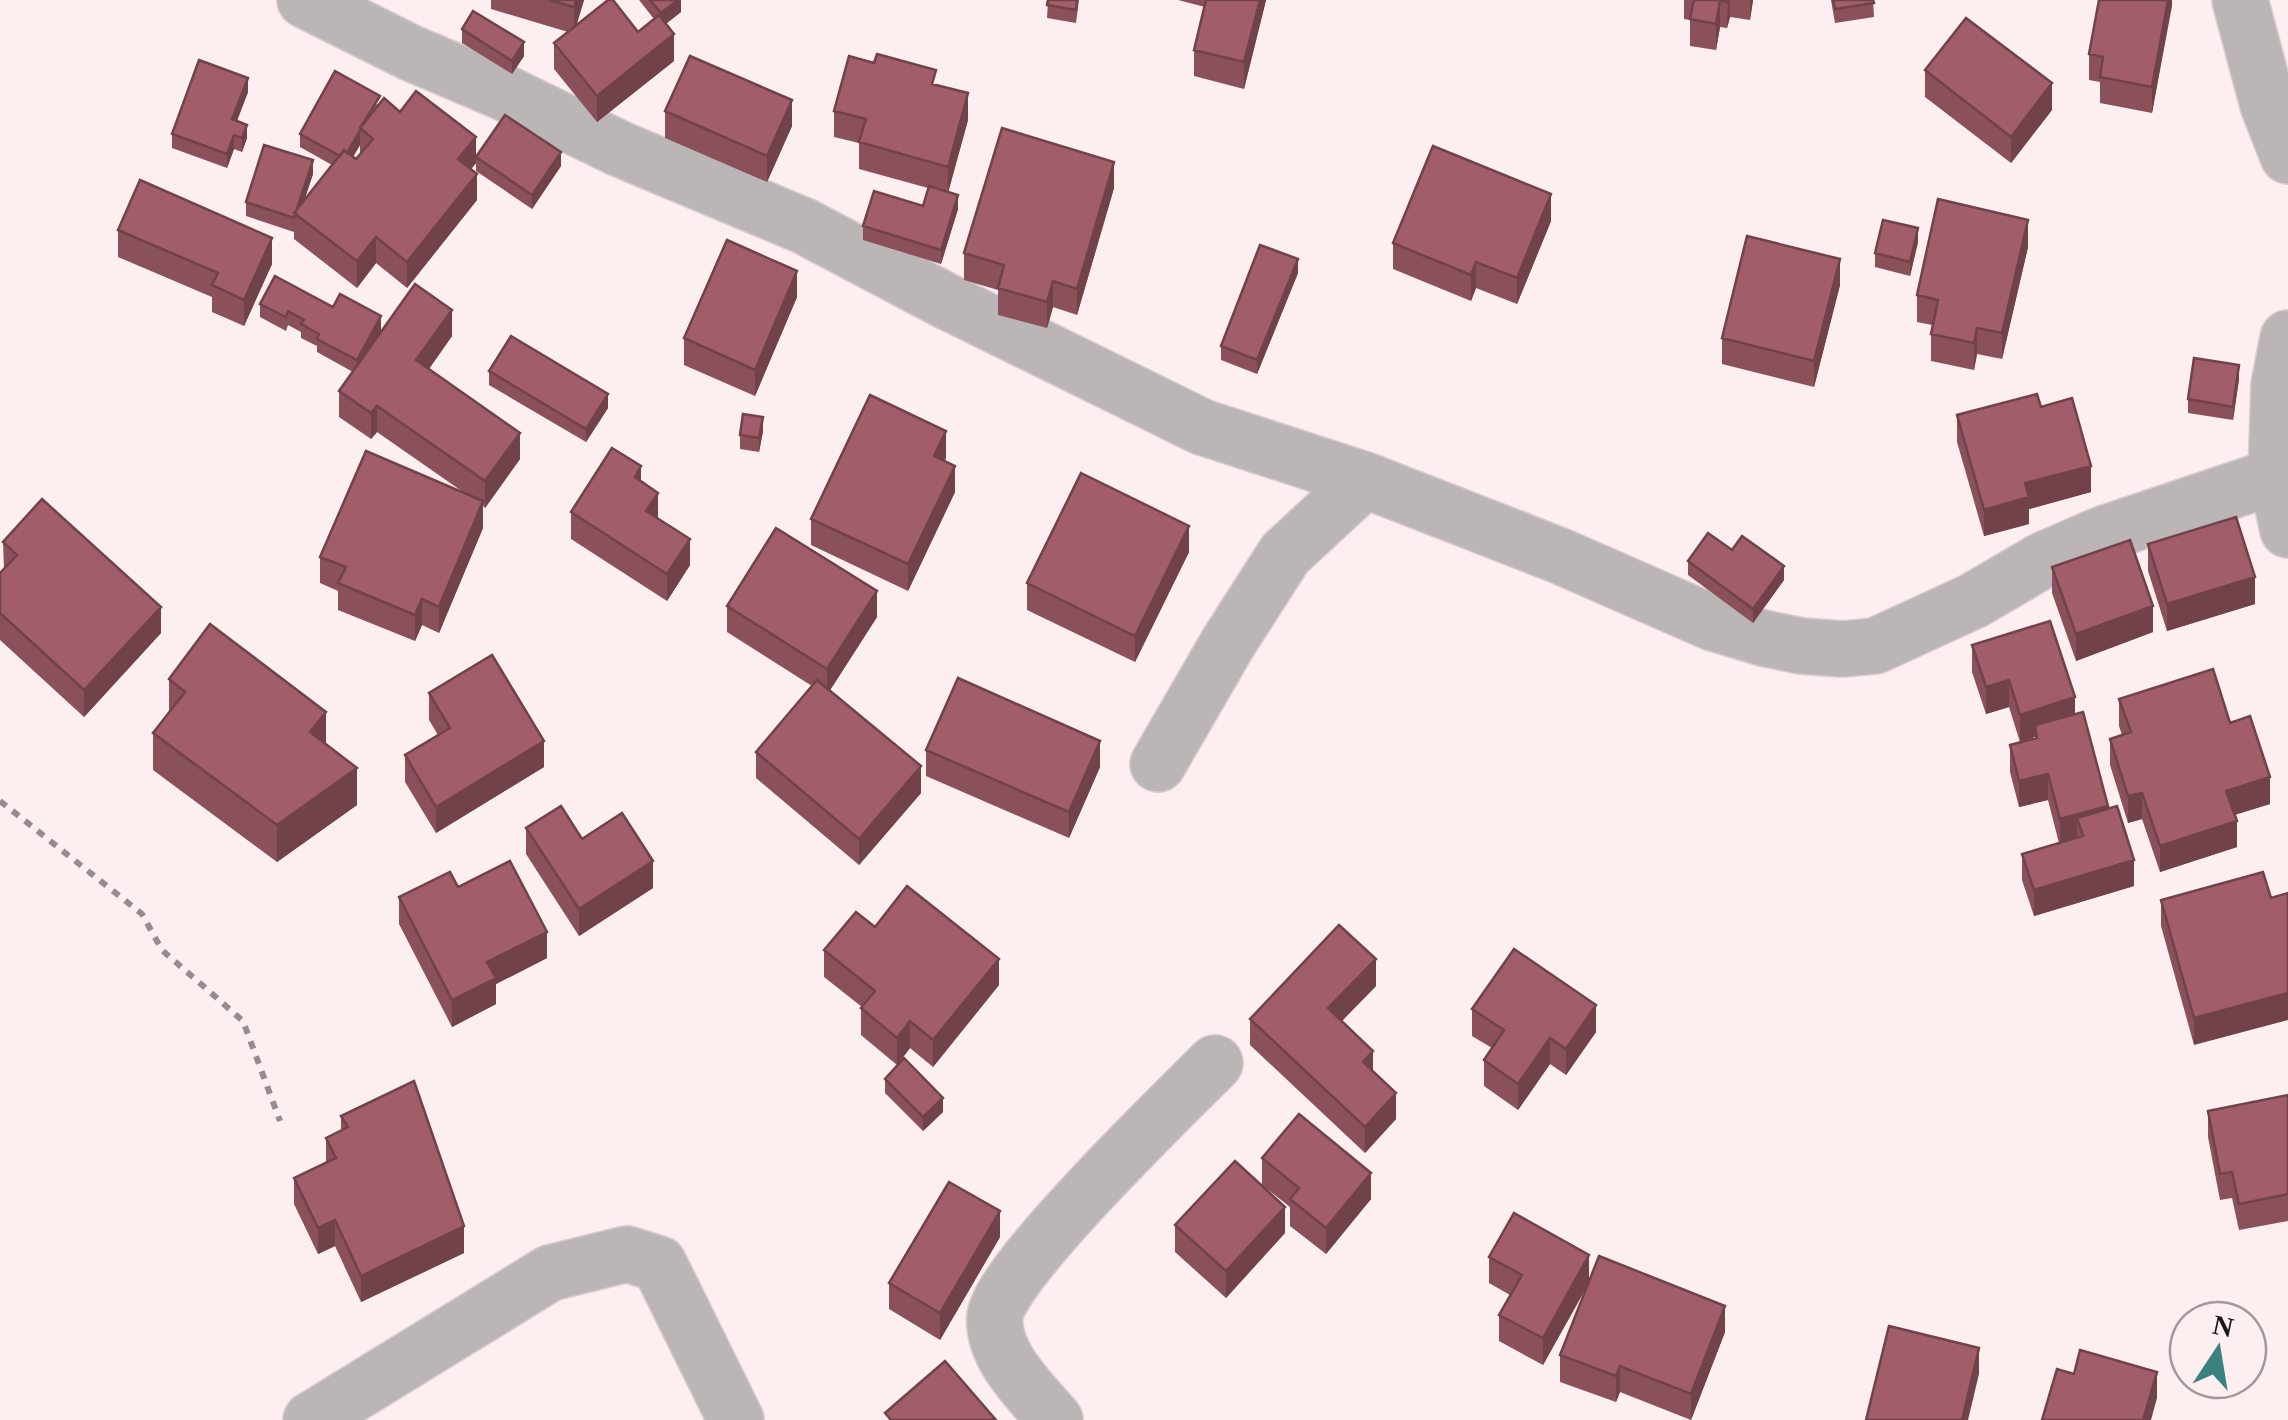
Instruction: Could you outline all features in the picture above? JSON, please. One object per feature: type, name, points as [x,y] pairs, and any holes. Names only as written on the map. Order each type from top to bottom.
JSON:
[{"type":"street","points":[[305,0],[620,149],[804,226],[1202,427],[1365,480],[1560,556],[1713,623],[1800,646],[1843,650],[1875,646],[2103,534],[2276,476]]},
{"type":"street","points":[[2240,0],[2268,105],[2288,156]]},
{"type":"street","points":[[2288,338],[2278,385],[2276,476],[2288,530]]},
{"type":"street","points":[[1158,764],[1285,554],[1365,480]]},
{"type":"street","points":[[1055,1420],[1026,1386],[998,1343],[995,1314],[1014,1281],[1085,1195],[1216,1063]]},
{"type":"street","points":[[310,1420],[550,1273],[627,1254],[659,1264],[736,1420]]},
{"type":"path","points":[[0,800],[142,914],[162,950],[243,1021],[280,1120]]},
{"type":"building","points":[[549,0],[576,0],[574,7]]},
{"type":"building","points":[[613,0],[638,32],[659,15],[674,34],[597,96],[554,43]]},
{"type":"building","points":[[650,0],[678,0],[661,13]]},
{"type":"building","points":[[1048,0],[1077,0],[1076,10],[1047,5]]},
{"type":"building","points":[[1206,0],[1260,0],[1244,62],[1194,50]]},
{"type":"building","points":[[1694,0],[1720,0],[1716,24],[1690,19]]},
{"type":"building","points":[[1833,0],[1873,0],[1874,3],[1835,9]]},
{"type":"building","points":[[2099,0],[2168,0],[2152,87],[2100,77],[2103,57],[2089,54]]},
{"type":"building","points":[[473,11],[524,42],[512,61],[462,29]]},
{"type":"building","points":[[1966,18],[2052,83],[2011,137],[1925,70]]},
{"type":"building","points":[[877,54],[936,70],[932,84],[968,93],[948,167],[859,142],[866,119],[834,111],[849,56],[874,63]]},
{"type":"building","points":[[690,56],[792,100],[767,156],[665,111]]},
{"type":"building","points":[[199,60],[248,78],[232,119],[247,125],[242,138],[234,135],[227,154],[172,134]]},
{"type":"building","points":[[335,71],[380,96],[347,153],[344,150],[340,156],[300,134]]},
{"type":"building","points":[[416,91],[476,137],[458,159],[477,174],[407,262],[376,237],[357,261],[294,213],[344,150],[356,159],[373,139],[360,128],[384,98],[400,112]]},
{"type":"building","points":[[505,115],[561,152],[532,195],[476,157]]},
{"type":"building","points":[[1002,128],[1114,162],[1077,289],[1053,281],[1047,302],[998,288],[1004,265],[964,253]]},
{"type":"building","points":[[264,145],[313,160],[294,218],[246,202]]},
{"type":"building","points":[[1433,146],[1551,194],[1517,278],[1476,262],[1471,275],[1393,243]]},
{"type":"building","points":[[140,180],[272,238],[244,300],[212,285],[218,273],[118,230]]},
{"type":"building","points":[[929,186],[958,195],[941,250],[863,226],[874,191],[923,206]]},
{"type":"building","points":[[1938,199],[2028,220],[2002,333],[1977,328],[1974,343],[1931,334],[1938,300],[1917,295]]},
{"type":"building","points":[[1883,220],[1918,228],[1910,262],[1875,253]]},
{"type":"building","points":[[1747,236],[1840,259],[1814,361],[1722,338]]},
{"type":"building","points":[[727,240],[797,271],[755,370],[684,338]]},
{"type":"building","points":[[1260,245],[1298,259],[1257,360],[1221,346]]},
{"type":"building","points":[[275,276],[333,307],[340,294],[381,316],[357,360],[317,339],[319,334],[301,324],[304,320],[288,311],[286,317],[260,304]]},
{"type":"building","points":[[415,284],[452,310],[416,360],[520,433],[485,481],[377,406],[371,413],[339,391]]},
{"type":"building","points":[[511,336],[608,394],[586,429],[489,371]]},
{"type":"building","points":[[2194,358],[2239,365],[2233,407],[2188,399]]},
{"type":"building","points":[[2037,394],[2041,407],[2072,398],[2091,466],[2025,483],[2029,497],[1984,510],[1957,415]]},
{"type":"building","points":[[870,395],[946,431],[934,456],[955,466],[908,564],[811,519]]},
{"type":"building","points":[[743,414],[763,417],[759,438],[740,435]]},
{"type":"building","points":[[612,448],[641,466],[635,477],[658,493],[646,511],[690,539],[667,574],[571,512]]},
{"type":"building","points":[[366,451],[483,501],[439,607],[422,599],[415,615],[338,583],[346,567],[320,557]]},
{"type":"building","points":[[1081,473],[1189,526],[1135,636],[1027,583]]},
{"type":"building","points":[[42,499],[161,607],[84,690],[0,613],[0,573],[17,555],[3,542]]},
{"type":"building","points":[[2236,517],[2255,577],[2167,604],[2148,544]]},
{"type":"building","points":[[776,528],[877,591],[827,669],[727,606]]},
{"type":"building","points":[[1708,533],[1732,550],[1742,536],[1784,566],[1753,609],[1688,561]]},
{"type":"building","points":[[2130,540],[2153,606],[2076,634],[2052,567]]},
{"type":"building","points":[[2050,621],[2075,697],[2020,715],[2009,680],[1986,687],[1972,645]]},
{"type":"building","points":[[210,624],[326,712],[310,732],[357,768],[277,825],[153,733],[185,692],[169,679]]},
{"type":"building","points":[[492,655],[544,741],[436,807],[405,755],[450,728],[429,693]]},
{"type":"building","points":[[2213,669],[2230,723],[2250,716],[2270,777],[2226,791],[2237,821],[2160,846],[2142,793],[2128,796],[2110,739],[2131,732],[2119,699]]},
{"type":"building","points":[[958,678],[1100,741],[1069,812],[926,750]]},
{"type":"building","points":[[817,680],[921,766],[859,839],[756,752]]},
{"type":"building","points":[[2083,712],[2108,806],[2060,819],[2048,774],[2019,781],[2010,745],[2037,738],[2035,725]]},
{"type":"building","points":[[561,806],[582,839],[622,813],[653,861],[579,909],[526,828]]},
{"type":"building","points":[[2117,806],[2134,860],[2034,890],[2022,854],[2083,836],[2077,818]]},
{"type":"building","points":[[510,861],[547,932],[487,962],[496,978],[452,1000],[399,897],[450,872],[458,887]]},
{"type":"building","points":[[2263,872],[2271,898],[2288,893],[2288,993],[2194,1018],[2161,900]]},
{"type":"building","points":[[907,886],[999,959],[933,1040],[910,1021],[897,1038],[861,1008],[875,991],[824,950],[856,912],[875,927]]},
{"type":"building","points":[[1339,925],[1376,959],[1328,1008],[1373,1051],[1363,1062],[1396,1093],[1365,1127],[1250,1019]]},
{"type":"building","points":[[1514,949],[1596,1005],[1566,1049],[1550,1038],[1518,1084],[1484,1060],[1504,1030],[1472,1009]]},
{"type":"building","points":[[904,1058],[943,1098],[923,1117],[885,1079]]},
{"type":"building","points":[[414,1081],[464,1226],[361,1276],[335,1220],[318,1228],[294,1178],[336,1158],[326,1138],[348,1127],[341,1116]]},
{"type":"building","points":[[2288,1095],[2288,1194],[2239,1204],[2232,1172],[2220,1174],[2208,1111]]},
{"type":"building","points":[[1299,1114],[1371,1173],[1326,1228],[1290,1199],[1299,1188],[1262,1158]]},
{"type":"building","points":[[1235,1161],[1285,1207],[1226,1271],[1175,1225]]},
{"type":"building","points":[[949,1182],[1000,1211],[940,1313],[889,1283]]},
{"type":"building","points":[[1514,1213],[1589,1255],[1543,1338],[1499,1315],[1522,1275],[1489,1257]]},
{"type":"building","points":[[1599,1256],[1725,1306],[1691,1394],[1620,1366],[1616,1376],[1560,1355]]},
{"type":"building","points":[[1889,1326],[1979,1348],[1962,1420],[1866,1420]]},
{"type":"building","points":[[2080,1350],[2157,1372],[2143,1420],[2042,1420],[2057,1369],[2074,1374]]},
{"type":"building","points":[[945,1361],[996,1420],[891,1420],[885,1413]]}]
